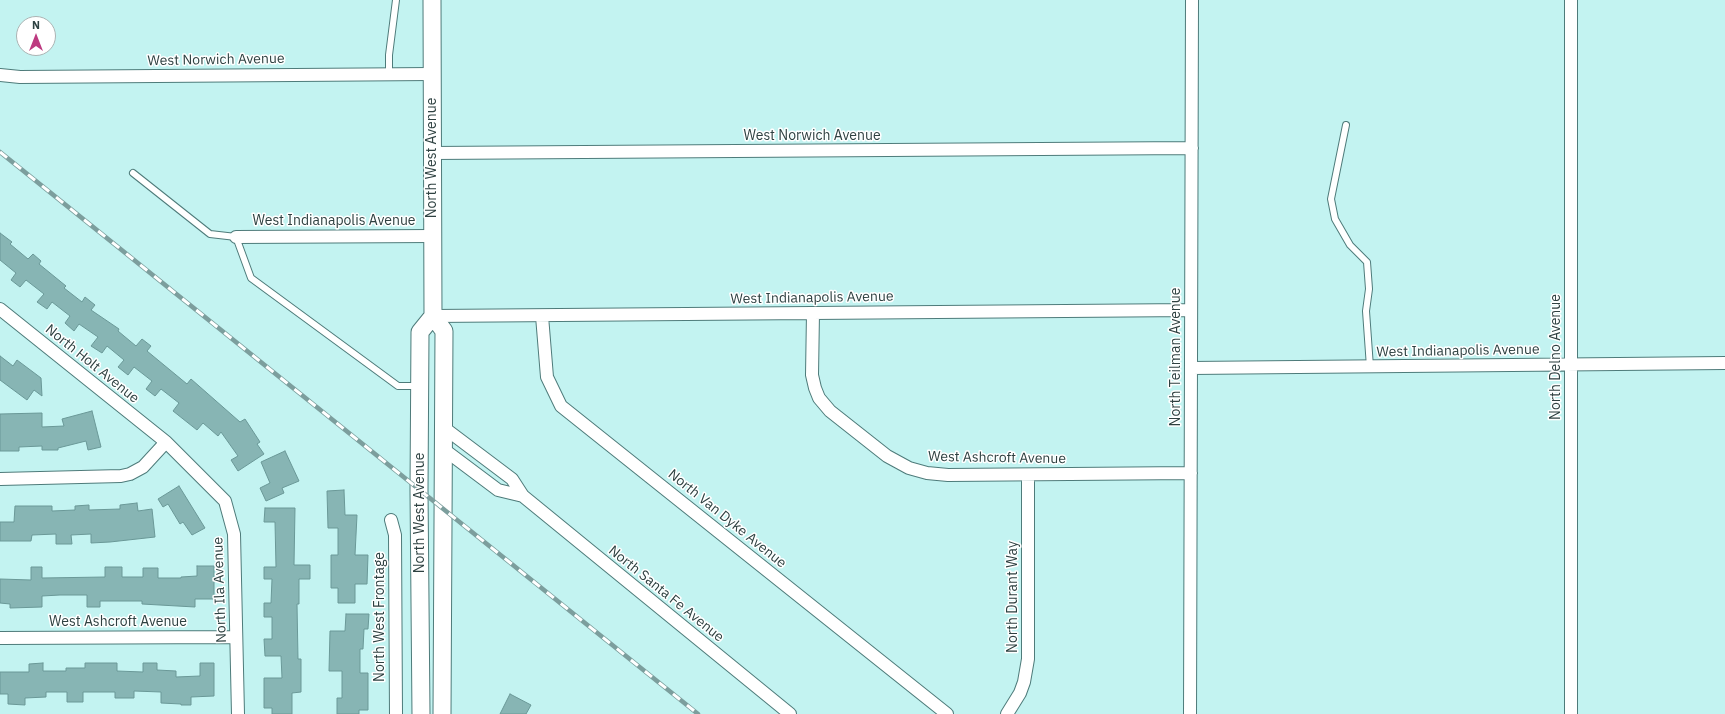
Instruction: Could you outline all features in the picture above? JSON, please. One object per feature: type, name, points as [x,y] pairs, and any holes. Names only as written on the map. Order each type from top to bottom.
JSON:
[{"type":"main road","name":"North West Avenue","points":[[432,0],[433,316],[444,332],[442,448],[442,714]]},
{"type":"main road","name":"North West Avenue","points":[[421,714],[419,490],[420,332],[433,316]]},
{"type":"main road","points":[[420,386],[431,399],[434,438],[442,448]]},
{"type":"street","name":"North Teilman Avenue","points":[[1190,714],[1192,0]]},
{"type":"street","name":"North Delno Avenue","points":[[1571,0],[1571,714]]},
{"type":"street","name":"West Norwich Avenue","points":[[0,74],[20,77],[432,74]]},
{"type":"street","name":"West Norwich Avenue","points":[[432,153],[1192,148]]},
{"type":"street","name":"West Indianapolis Avenue","points":[[236,237],[432,236]]},
{"type":"street","name":"North Holt Avenue","points":[[0,309],[166,442]]},
{"type":"street","name":"West Indianapolis Avenue","points":[[433,316],[1191,310]]},
{"type":"street","name":"West Ashcroft Avenue","points":[[813,313],[812,375],[819,398],[830,411],[892,460],[909,468],[934,474],[1028,475],[1191,473]]},
{"type":"street","name":"North Van Dyke Avenue","points":[[542,316],[547,377],[561,406],[947,714]]},
{"type":"street","name":"West Indianapolis Avenue","points":[[1191,368],[1725,364]]},
{"type":"street","name":"North Santa Fe Avenue","points":[[443,427],[512,479],[523,496],[790,714]]},
{"type":"street","points":[[0,479],[121,476],[130,474],[144,467],[166,442]]},
{"type":"street","name":"North Ila Avenue","points":[[166,442],[225,501],[234,534],[238,714]]},
{"type":"street","name":"North Santa Fe Avenue","points":[[442,448],[498,490],[523,496]]},
{"type":"street","name":"North Durant Way","points":[[1007,714],[1020,693],[1024,682],[1028,659],[1028,475]]},
{"type":"street","name":"North West Frontage","points":[[391,520],[395,535],[396,714]]},
{"type":"street","name":"West Ashcroft Avenue","points":[[0,638],[236,637]]},
{"type":"lane","points":[[389,74],[389,55],[396,0]]},
{"type":"lane","points":[[1346,125],[1331,199],[1335,219],[1350,245],[1367,262],[1369,289],[1366,311],[1370,367]]},
{"type":"lane","points":[[133,173],[210,234],[236,237],[251,278],[398,386],[420,386]]},
{"type":"building","points":[[0,233],[12,242],[10,244],[28,259],[33,254],[41,261],[39,264],[66,286],[64,288],[82,302],[85,297],[95,305],[91,310],[119,329],[118,331],[136,346],[142,339],[151,346],[147,351],[187,384],[191,379],[240,422],[245,419],[260,442],[257,444],[264,454],[238,471],[231,460],[238,456],[221,432],[218,436],[203,423],[197,430],[173,411],[179,403],[161,389],[155,396],[146,389],[152,381],[134,367],[128,375],[118,367],[124,360],[107,346],[102,353],[91,346],[98,337],[79,324],[74,331],[65,323],[70,316],[52,302],[47,309],[37,302],[44,294],[26,280],[20,287],[11,280],[16,273],[0,260]]},
{"type":"building","points":[[0,356],[13,366],[17,360],[41,378],[42,396],[34,390],[27,400],[0,380]]},
{"type":"building","points":[[92,411],[101,447],[88,450],[86,441],[58,448],[58,450],[42,450],[42,446],[19,447],[19,451],[0,451],[0,414],[42,413],[42,427],[64,426],[62,419]]},
{"type":"building","points":[[285,451],[299,481],[282,488],[284,493],[266,501],[260,488],[270,483],[261,462]]},
{"type":"building","points":[[179,486],[205,528],[192,535],[183,522],[180,524],[168,504],[163,507],[158,499]]},
{"type":"building","points":[[344,490],[345,515],[357,515],[355,555],[368,555],[367,584],[355,584],[355,603],[338,603],[338,588],[331,588],[331,555],[338,555],[338,528],[328,528],[327,491]]},
{"type":"building","points":[[137,503],[138,511],[152,509],[155,537],[91,543],[91,534],[71,535],[72,544],[56,544],[56,534],[32,535],[31,541],[0,541],[0,522],[14,522],[15,506],[52,506],[52,511],[75,510],[75,506],[89,505],[89,510],[120,509],[120,505]]},
{"type":"building","points":[[265,508],[295,508],[294,565],[310,565],[310,579],[299,579],[299,604],[297,604],[298,659],[301,659],[301,692],[292,693],[292,714],[272,714],[272,708],[264,708],[264,678],[282,678],[281,656],[265,656],[264,639],[272,639],[272,617],[264,617],[264,603],[271,603],[272,579],[264,579],[264,567],[276,567],[275,522],[264,522]]},
{"type":"building","points":[[197,566],[214,566],[214,599],[195,599],[195,607],[142,604],[142,601],[100,601],[100,607],[87,607],[87,595],[42,596],[42,607],[10,608],[10,604],[0,603],[0,579],[31,580],[31,567],[42,567],[42,578],[105,577],[105,567],[122,567],[122,577],[143,577],[143,568],[158,568],[158,578],[181,578],[197,576]]},
{"type":"building","points":[[346,614],[369,614],[368,629],[364,629],[363,649],[360,649],[360,673],[368,673],[368,710],[359,710],[359,714],[337,714],[337,698],[342,698],[342,671],[329,671],[330,631],[345,631]]},
{"type":"building","points":[[43,663],[43,671],[66,671],[66,668],[85,668],[85,663],[117,663],[117,671],[143,672],[143,663],[157,663],[157,670],[176,671],[176,677],[200,676],[200,663],[214,663],[214,696],[191,697],[191,705],[181,705],[161,703],[161,692],[134,691],[134,698],[115,698],[115,692],[83,692],[83,702],[67,702],[67,692],[46,692],[46,697],[25,698],[25,705],[8,704],[8,694],[0,694],[0,672],[29,672],[29,664]]},
{"type":"building","points":[[510,694],[531,705],[526,714],[500,714]]},
{"type":"railway","points":[[0,152],[698,714]]}]
